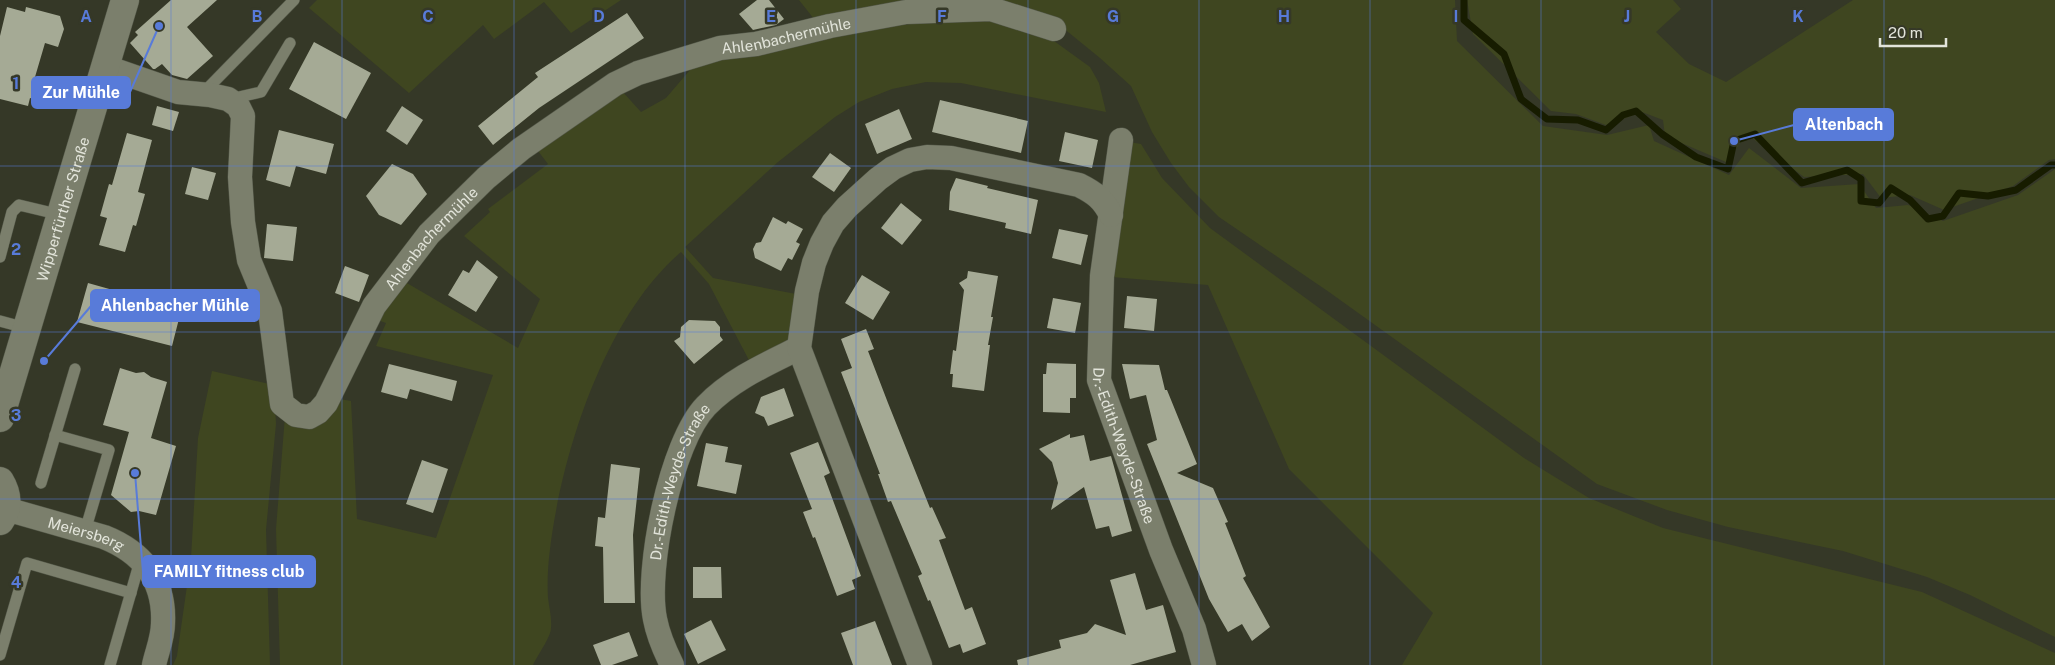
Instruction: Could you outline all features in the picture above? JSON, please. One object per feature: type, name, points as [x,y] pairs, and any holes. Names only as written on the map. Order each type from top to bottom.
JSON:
[{"type":"main road","name":"Wipperfürther Straße","points":[[0,418],[125,0]]},
{"type":"main road","points":[[0,482],[6,491],[7,500],[3,515]]},
{"type":"street","name":"Ahlenbachermühle","points":[[228,100],[238,106],[243,116],[240,177],[243,222],[249,260],[270,311],[282,404],[296,415],[309,417],[318,412],[326,403],[374,306],[429,234],[486,178],[521,149],[615,84],[638,73],[720,48],[756,44],[830,26],[906,12],[991,9],[1054,29]]},
{"type":"street","points":[[106,67],[178,92],[201,94],[228,100]]},
{"type":"street","name":"Dr.-Edith-Weyde-Straße","points":[[1121,140],[1102,276],[1099,380],[1161,550],[1194,629],[1204,665]]},
{"type":"street","points":[[920,665],[799,348],[810,278],[822,243],[833,223],[865,189],[893,168],[910,160],[927,157],[951,158],[1079,185],[1093,192],[1104,202],[1111,216]]},
{"type":"street","name":"Dr.-Edith-Weyde-Straße","points":[[672,665],[663,646],[654,618],[654,581],[660,530],[685,441],[706,406],[727,388],[751,372],[799,348]]},
{"type":"street","name":"Meiersberg","points":[[3,515],[85,532],[119,543],[141,560],[153,574],[161,597],[163,622],[161,640],[154,665]]},
{"type":"lane","points":[[201,94],[294,0]]},
{"type":"lane","points":[[228,100],[261,92],[290,43]]},
{"type":"lane","points":[[0,257],[12,212],[19,205],[60,216]]},
{"type":"lane","points":[[0,321],[26,328]]},
{"type":"lane","points":[[41,483],[74,369]]},
{"type":"lane","points":[[55,434],[109,450],[85,532]]},
{"type":"lane","points":[[110,665],[141,560]]},
{"type":"lane","points":[[0,655],[27,563],[131,593]]},
{"type":"green space","points":[[317,0],[621,0],[571,33],[544,2],[494,39],[483,25],[409,93],[309,8]]},
{"type":"green space","points":[[799,0],[1455,0],[1457,41],[1543,126],[1607,135],[1649,125],[1654,141],[1729,175],[1749,148],[1801,188],[1859,184],[1876,208],[1908,205],[1943,221],[2018,195],[2055,169],[2055,637],[1970,595],[1927,577],[1843,551],[1728,527],[1667,510],[1597,484],[1329,292],[1219,217],[1189,187],[1171,163],[1152,132],[1131,86],[1057,23],[993,2],[818,24]]},
{"type":"green space","points":[[1467,0],[1673,0],[1681,9],[1656,32],[1689,64],[1726,82],[1853,0],[2055,0],[2055,159],[2049,160],[2013,186],[1944,210],[1910,195],[1881,198],[1863,174],[1804,177],[1747,134],[1726,162],[1665,136],[1663,120],[1642,112],[1606,125],[1576,114],[1551,111],[1473,34]]},
{"type":"green space","points":[[938,17],[990,17],[1043,33],[1090,67],[1099,83],[1106,112],[961,83],[926,82],[892,89],[859,102],[835,117],[778,162],[685,247],[713,278],[796,294],[794,337],[751,364],[709,284],[681,252],[654,279],[630,312],[609,349],[592,388],[565,471],[550,549],[548,598],[551,620],[550,632],[533,665],[280,665],[276,529],[285,416],[334,398],[351,401],[357,519],[436,538],[493,375],[376,346],[386,323],[372,318],[400,279],[518,348],[540,299],[464,236],[490,212],[488,209],[548,164],[535,147],[621,90],[641,112],[666,98],[696,63],[876,28],[911,24]]},
{"type":"green space","points":[[1129,142],[1141,144],[1162,178],[1210,228],[1524,458],[1589,498],[1663,528],[1922,592],[2055,653],[2055,665],[1402,665],[1433,613],[1289,469],[1208,285],[1112,277]]},
{"type":"green space","points":[[212,371],[274,385],[276,424],[266,530],[270,665],[173,665],[177,656],[191,558],[198,438]]},
{"type":"building","points":[[171,0],[217,0],[187,27],[213,56],[187,79],[172,75],[162,64],[153,69],[130,43],[138,35],[135,32]]},
{"type":"building","points":[[757,0],[769,0],[784,19],[776,25],[753,30],[739,14]]},
{"type":"building","points":[[7,7],[25,12],[26,7],[60,16],[64,29],[58,47],[45,43],[35,77],[46,102],[30,98],[28,106],[0,99],[0,36]]},
{"type":"building","points":[[627,13],[644,38],[539,108],[493,145],[478,126],[538,77],[535,73]]},
{"type":"building","points":[[314,42],[371,73],[346,119],[289,89]]},
{"type":"building","points":[[940,100],[1028,121],[1021,153],[932,132]]},
{"type":"building","points":[[157,106],[179,112],[173,131],[152,125]]},
{"type":"building","points":[[402,106],[423,120],[407,145],[386,131]]},
{"type":"building","points":[[899,109],[912,139],[877,154],[865,124]]},
{"type":"building","points":[[279,130],[334,144],[326,174],[296,166],[290,187],[266,180]]},
{"type":"building","points":[[1065,132],[1098,140],[1092,168],[1059,161]]},
{"type":"building","points":[[127,133],[152,140],[138,192],[145,194],[136,226],[133,225],[125,252],[99,245],[107,218],[100,216],[109,184],[112,185]]},
{"type":"building","points":[[830,153],[851,168],[834,192],[812,177]]},
{"type":"building","points":[[392,164],[413,174],[427,194],[401,225],[379,215],[366,196]]},
{"type":"building","points":[[192,167],[216,173],[208,200],[185,194]]},
{"type":"building","points":[[956,178],[988,186],[987,188],[1038,200],[1031,234],[1005,228],[1006,223],[949,210],[950,192]]},
{"type":"building","points":[[901,203],[922,220],[902,245],[881,228]]},
{"type":"building","points":[[773,217],[786,224],[788,221],[803,229],[796,242],[800,244],[792,260],[788,258],[781,271],[755,258],[753,249],[756,243],[761,242]]},
{"type":"building","points":[[267,224],[297,227],[293,261],[264,258]]},
{"type":"building","points":[[1059,229],[1088,235],[1081,265],[1052,258]]},
{"type":"building","points":[[477,260],[498,277],[476,312],[448,295],[463,270],[469,273]]},
{"type":"building","points":[[345,266],[369,275],[359,302],[335,293]]},
{"type":"building","points":[[968,271],[998,276],[991,317],[993,317],[988,345],[990,345],[984,391],[952,387],[953,374],[950,374],[953,350],[956,351],[964,290],[959,283],[967,278]]},
{"type":"building","points":[[862,275],[890,292],[873,320],[845,303]]},
{"type":"building","points":[[88,283],[120,292],[119,294],[181,311],[172,346],[77,322]]},
{"type":"building","points":[[1127,296],[1157,299],[1154,331],[1124,328]]},
{"type":"building","points":[[1053,298],[1081,303],[1075,333],[1047,328]]},
{"type":"building","points":[[689,320],[715,321],[720,327],[720,336],[723,340],[694,364],[674,341],[680,337],[681,327]]},
{"type":"building","points":[[866,329],[874,349],[868,351],[930,508],[932,507],[946,538],[939,540],[965,610],[972,607],[986,644],[963,653],[960,644],[949,648],[930,600],[928,601],[918,576],[922,574],[891,501],[888,502],[878,474],[880,474],[841,372],[852,368],[841,339]]},
{"type":"building","points":[[1047,363],[1076,364],[1076,398],[1070,398],[1070,413],[1043,412],[1043,374],[1046,374]]},
{"type":"building","points":[[389,364],[457,381],[452,401],[410,389],[407,399],[381,392]]},
{"type":"building","points":[[1122,364],[1159,365],[1165,390],[1167,390],[1197,464],[1177,473],[1213,488],[1228,522],[1225,523],[1246,576],[1243,578],[1270,627],[1252,641],[1242,624],[1228,632],[1209,599],[1147,444],[1157,440],[1146,395],[1130,399]]},
{"type":"building","points":[[120,368],[136,373],[144,372],[151,377],[167,382],[151,438],[176,446],[156,515],[139,511],[131,512],[111,495],[129,432],[103,425]]},
{"type":"building","points":[[784,388],[794,416],[768,426],[764,417],[755,413],[761,397]]},
{"type":"building","points":[[1070,434],[1070,438],[1084,435],[1090,461],[1111,456],[1132,531],[1112,537],[1109,526],[1096,529],[1084,487],[1051,510],[1058,483],[1052,462],[1039,449]]},
{"type":"building","points":[[818,442],[830,473],[824,476],[861,576],[852,580],[855,589],[837,596],[815,537],[813,538],[803,512],[812,509],[790,453]]},
{"type":"building","points":[[706,443],[728,447],[725,462],[742,465],[736,494],[697,486]]},
{"type":"building","points":[[422,460],[448,469],[433,513],[406,504]]},
{"type":"building","points":[[611,464],[640,468],[633,535],[635,603],[604,603],[603,547],[595,546],[598,517],[605,518]]},
{"type":"building","points":[[693,567],[721,567],[722,598],[693,598]]},
{"type":"building","points":[[1135,573],[1146,610],[1163,605],[1176,652],[1130,665],[1018,665],[1017,660],[1061,648],[1059,640],[1087,633],[1095,624],[1126,635],[1110,580]]},
{"type":"building","points":[[711,620],[726,650],[698,664],[684,634]]},
{"type":"building","points":[[875,621],[892,665],[853,665],[841,633]]},
{"type":"building","points":[[629,632],[638,656],[612,665],[601,665],[593,645]]},
{"type":"waterway","points":[[1464,0],[1464,20],[1504,54],[1521,99],[1547,119],[1578,120],[1606,130],[1623,115],[1636,111],[1662,134],[1696,157],[1728,169],[1734,141],[1755,134],[1802,183],[1847,170],[1861,179],[1861,201],[1879,203],[1891,188],[1910,200],[1928,219],[1943,216],[1959,193],[1988,196],[2016,190],[2051,165],[2055,165]]},
{"type":"place","name":"Zur Mühle","points":[[159,26]]},
{"type":"place","name":"Altenbach","points":[[1734,141]]},
{"type":"place","name":"Ahlenbacher Mühle","points":[[44,361]]},
{"type":"place","name":"FAMILY fitness club","points":[[135,473]]}]
